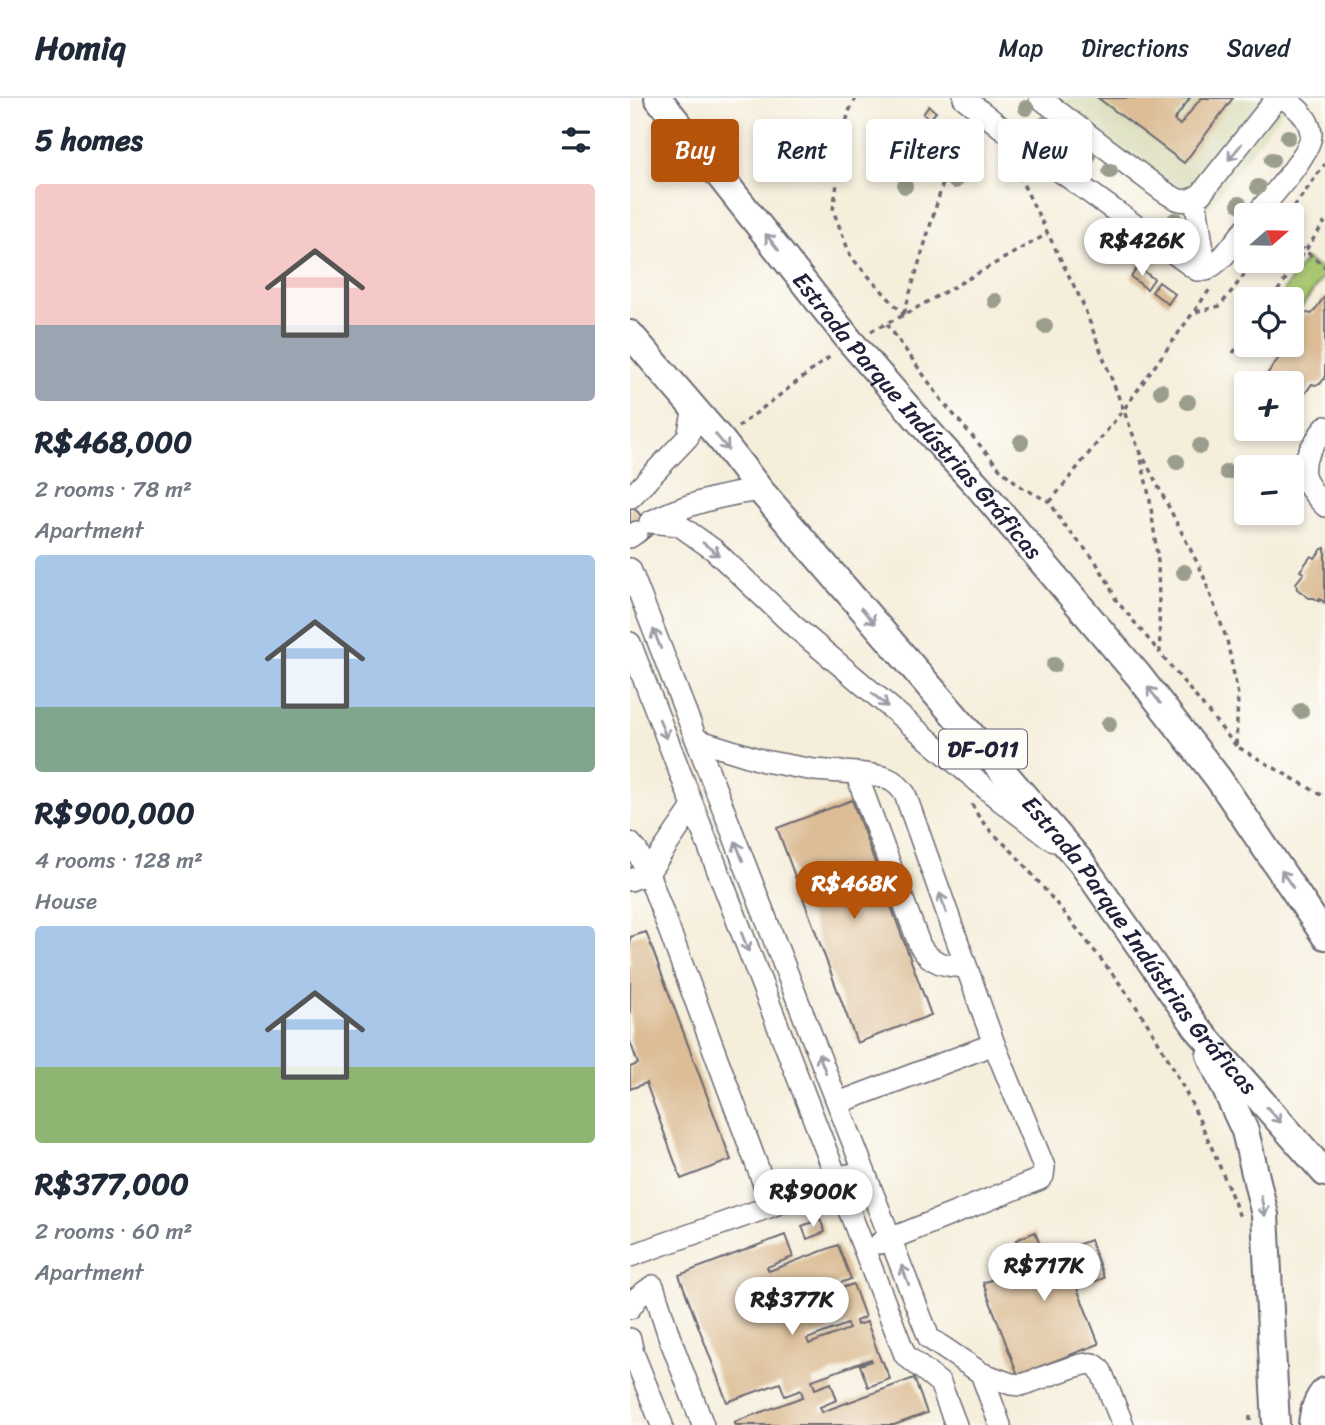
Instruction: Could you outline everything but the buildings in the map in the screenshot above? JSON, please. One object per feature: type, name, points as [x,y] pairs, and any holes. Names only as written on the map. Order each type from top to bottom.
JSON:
[{"type":"main road","name":"Estrada Parque Indústrias Gráficas","points":[[657,98],[850,341],[978,486],[1138,675],[1219,778],[1325,936]]},
{"type":"main road","name":"Estrada Parque Indústrias Gráficas","points":[[630,334],[722,440],[760,490],[1081,862],[1197,1028],[1325,1173]]},
{"type":"main road","points":[[1197,1028],[1245,1131],[1265,1215],[1276,1425]]},
{"type":"main road","points":[[1312,1425],[1313,1412],[1325,1391]]},
{"type":"street","points":[[1040,98],[1178,201],[1187,202],[1201,194],[1277,98]]},
{"type":"street","points":[[1266,203],[1295,167],[1311,141],[1311,131],[1301,112],[1284,98]]},
{"type":"street","points":[[968,101],[998,125]]},
{"type":"street","points":[[1077,182],[1201,271],[1217,263],[1234,242]]},
{"type":"street","points":[[1195,198],[1206,270]]},
{"type":"street","points":[[631,497],[688,438],[694,408]]},
{"type":"street","points":[[1325,427],[1310,449],[1303,475],[1307,486],[1325,506]]},
{"type":"street","points":[[639,530],[675,510],[726,494],[760,490]]},
{"type":"street","points":[[639,530],[679,525],[714,550],[795,627],[1001,801],[1081,862]]},
{"type":"street","points":[[630,569],[929,1338],[978,1372],[1011,1384],[1021,1385],[1079,1366],[1097,1366],[1123,1425]]},
{"type":"street","points":[[630,643],[905,1355],[940,1383],[956,1425]]},
{"type":"street","points":[[696,740],[764,761],[814,770],[887,777],[896,782],[905,794],[994,1044],[1044,1167],[1040,1179],[865,1249]]},
{"type":"street","points":[[856,773],[920,946],[932,960],[941,964],[966,967]]},
{"type":"street","points":[[639,876],[693,807]]},
{"type":"street","points":[[630,843],[637,851],[639,876],[772,1206]]},
{"type":"street","points":[[838,1103],[994,1044]]},
{"type":"street","points":[[630,1256],[772,1206],[863,1169]]},
{"type":"street","points":[[655,1247],[653,1286],[703,1425]]},
{"type":"street","points":[[630,1308],[638,1297],[653,1286]]},
{"type":"street","points":[[630,1339],[662,1425]]},
{"type":"street","points":[[940,1383],[978,1372]]},
{"type":"street","points":[[978,1372],[1000,1425]]},
{"type":"path","points":[[856,98],[848,113],[833,210],[851,257],[904,315]]},
{"type":"path","points":[[904,315],[968,101]]},
{"type":"path","points":[[1297,203],[1325,164]]},
{"type":"path","points":[[1022,182],[1082,302],[1137,445],[1150,500],[1158,562],[1160,653]]},
{"type":"path","points":[[1281,287],[1325,222]]},
{"type":"path","points":[[722,440],[850,341],[904,315],[1047,234]]},
{"type":"path","points":[[1306,252],[1325,268]]},
{"type":"path","points":[[1050,502],[1124,409],[1210,290],[1206,270]]},
{"type":"path","points":[[1195,312],[1220,306],[1246,273]]},
{"type":"path","points":[[887,324],[943,402],[1002,471],[1023,488],[1050,502],[1063,524],[1094,559],[1116,600],[1236,746],[1325,797]]},
{"type":"path","points":[[1137,445],[1202,572],[1227,640],[1238,695],[1236,746]]},
{"type":"path","points":[[960,766],[958,774],[977,816],[1018,858],[1118,981],[1169,1058],[1226,1180],[1243,1226]]},
{"type":"path","points":[[1250,1412],[1250,1425]]},
{"type":"shaded area","points":[[1051,98],[1287,98],[1290,101],[1203,215],[1092,130],[1092,119],[1078,119]]},
{"type":"green space","points":[[1306,259],[1325,274],[1304,304],[1304,287],[1286,287],[1296,273],[1304,273]]}]
